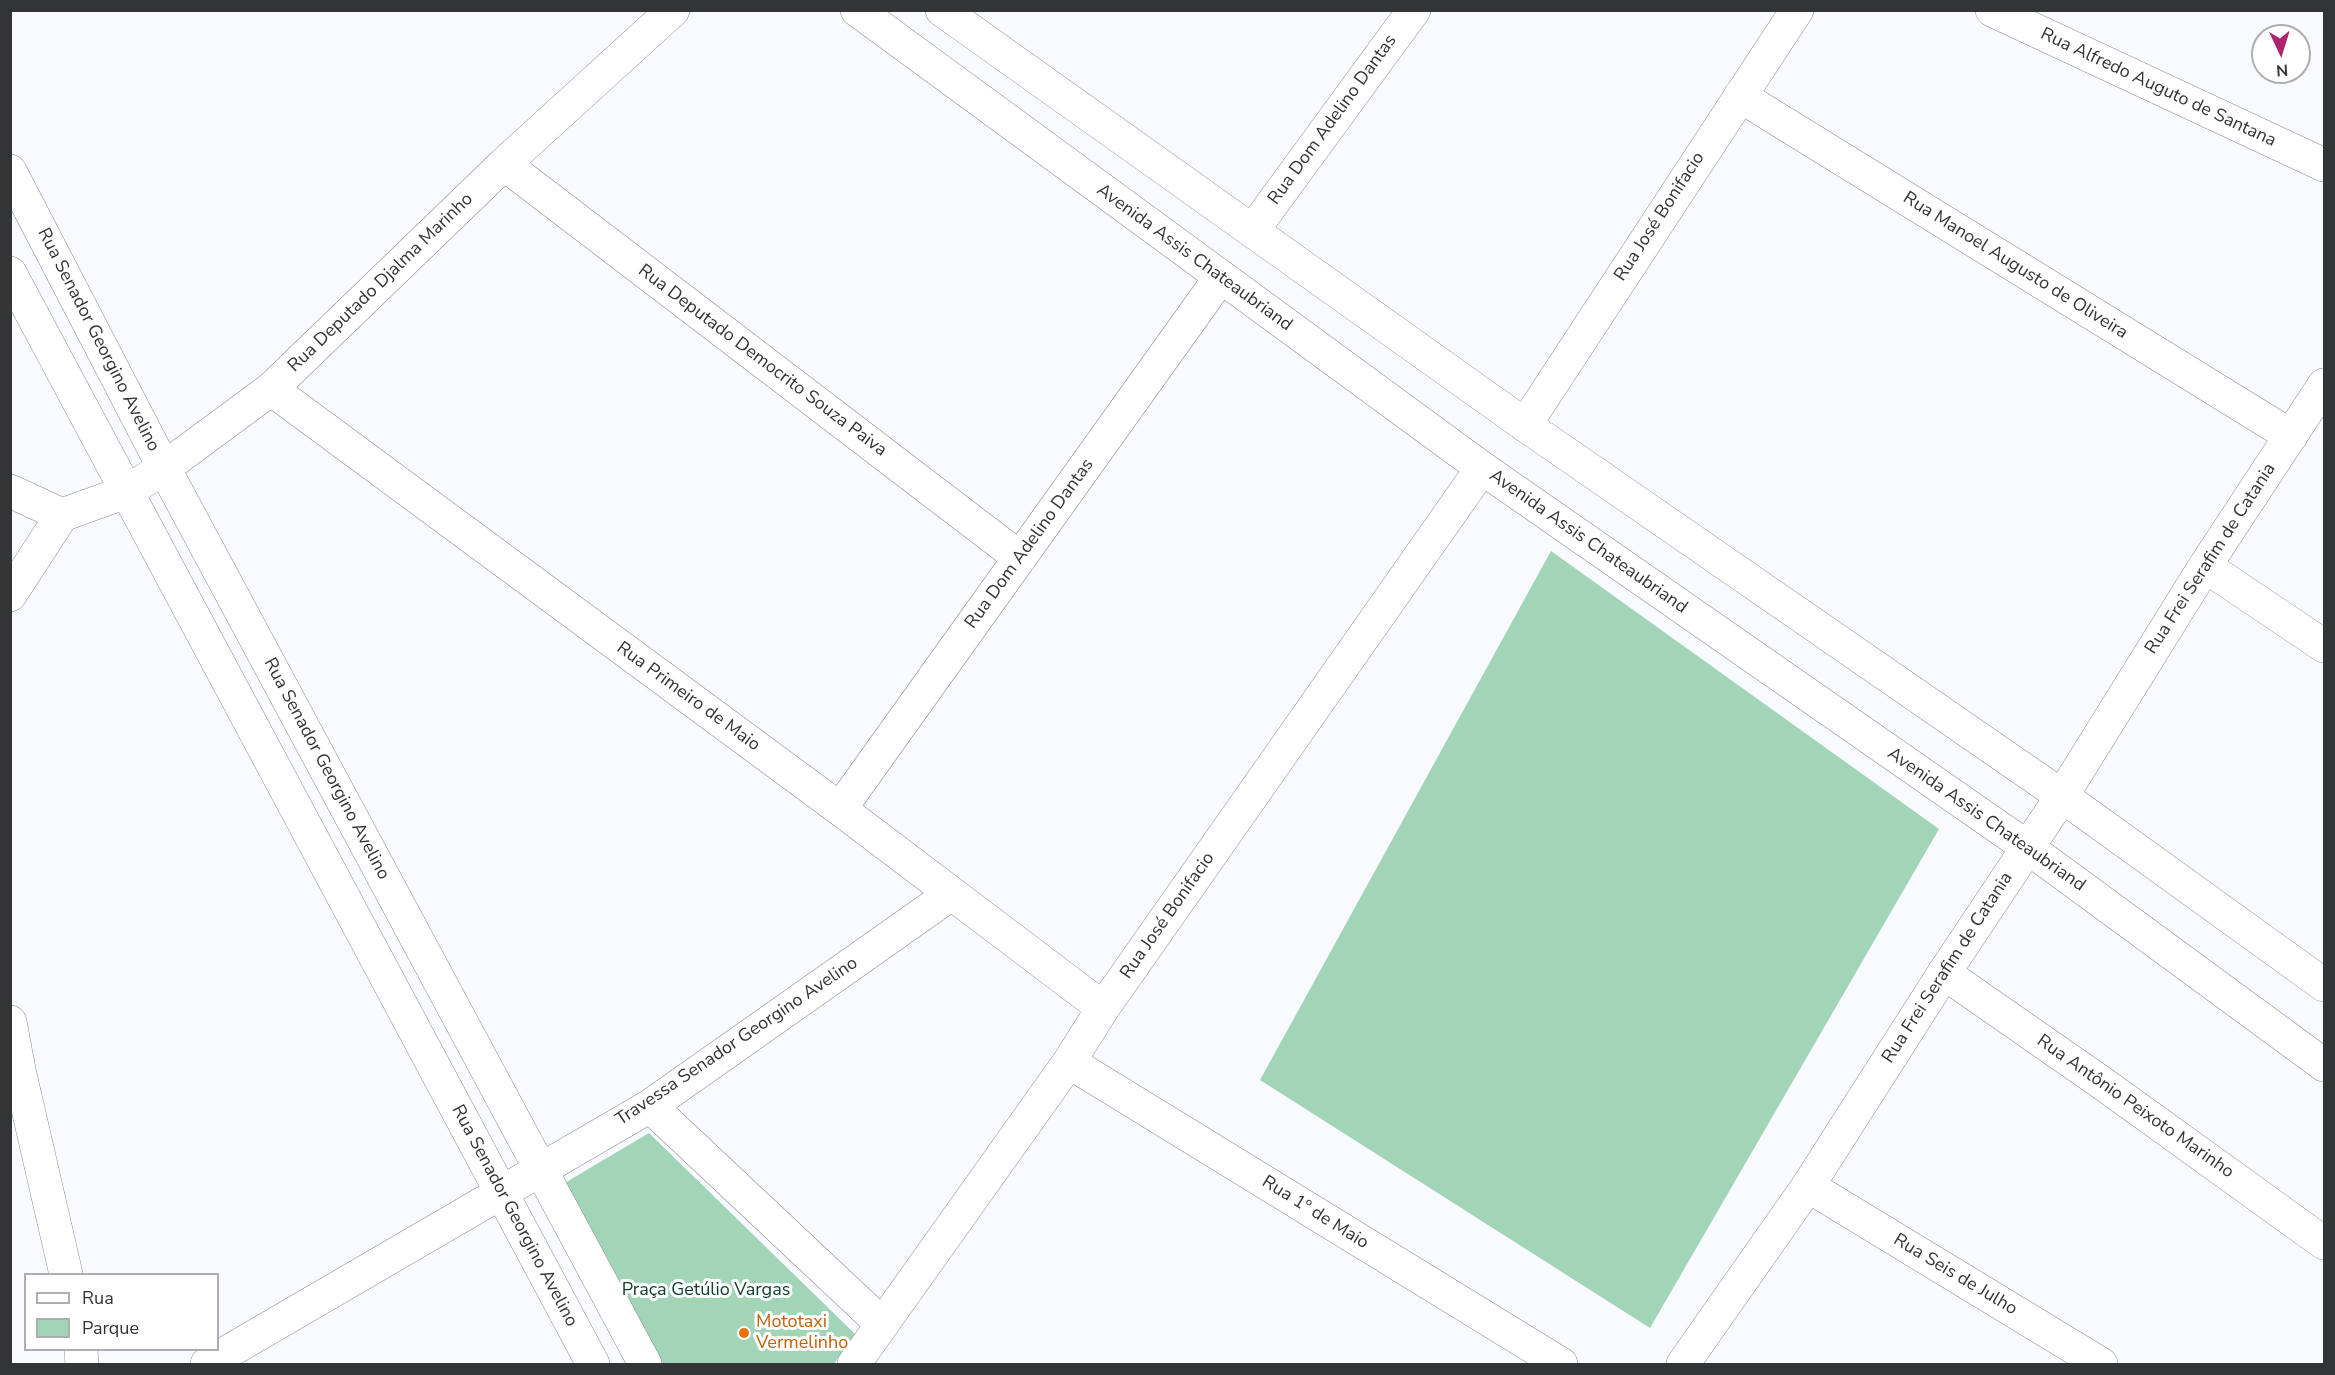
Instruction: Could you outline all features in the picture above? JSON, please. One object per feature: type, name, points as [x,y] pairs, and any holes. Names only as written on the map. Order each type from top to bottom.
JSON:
[{"type":"street","name":"Rua Deputado Djalma Marinho","points":[[62,515],[126,492],[164,468],[271,389],[504,164],[674,10]]},
{"type":"street","name":"Avenida Assis Chateaubriand","points":[[858,10],[1220,278],[1482,468],[2027,847],[2325,1065]]},
{"type":"street","points":[[942,10],[1525,425],[2062,796],[2325,985]]},
{"type":"street","name":"Rua Dom Adelino Dantas","points":[[1253,230],[1413,10]]},
{"type":"street","name":"Rua José Bonifacio","points":[[1525,425],[1797,10]]},
{"type":"street","name":"Rua Alfredo Auguto de Santana","points":[[1992,10],[2325,165]]},
{"type":"street","name":"Rua Manoel Augusto de Oliveira","points":[[1740,96],[2291,436]]},
{"type":"street","name":"Rua Deputado Democrito Souza Paiva","points":[[504,164],[1020,558]]},
{"type":"street","name":"Rua Senador Georgino Avelino","points":[[10,171],[164,468],[542,1169],[645,1365]]},
{"type":"street","name":"Rua Senador Georgino Avelino","points":[[10,273],[593,1365]]},
{"type":"street","name":"Rua Dom Adelino Dantas","points":[[840,809],[1220,278]]},
{"type":"street","name":"Rua Frei Serafim de Catania","points":[[1683,1365],[1808,1186],[1944,973],[2062,796],[2205,566],[2325,385]]},
{"type":"street","name":"Rua Primeiro de Maio","points":[[271,389],[840,809],[1103,1008]]},
{"type":"street","name":"Rua José Bonifacio","points":[[854,1365],[1069,1062],[1103,1008],[1482,468]]},
{"type":"street","points":[[10,491],[62,515],[10,595]]},
{"type":"street","points":[[2205,566],[2325,646]]},
{"type":"street","name":"Travessa Senador Georgino Avelino","points":[[207,1365],[650,1106],[951,894]]},
{"type":"street","name":"Rua Antônio Peixoto Marinho","points":[[1944,973],[2325,1243]]},
{"type":"street","points":[[10,1022],[15,1074],[65,1273]]},
{"type":"street","name":"Rua 1º de Maio","points":[[1069,1062],[1561,1365]]},
{"type":"street","points":[[650,1106],[882,1324]]},
{"type":"street","name":"Rua Seis de Julho","points":[[1808,1186],[2101,1365]]},
{"type":"green space","points":[[1551,551],[1939,829],[1650,1328],[1260,1080]]},
{"type":"green space","name":"Praça Getúlio Vargas","points":[[649,1133],[855,1334],[834,1364],[662,1364],[563,1184]]},
{"type":"place","name":"Mototaxi Vermelinho","points":[[744,1333]]}]
